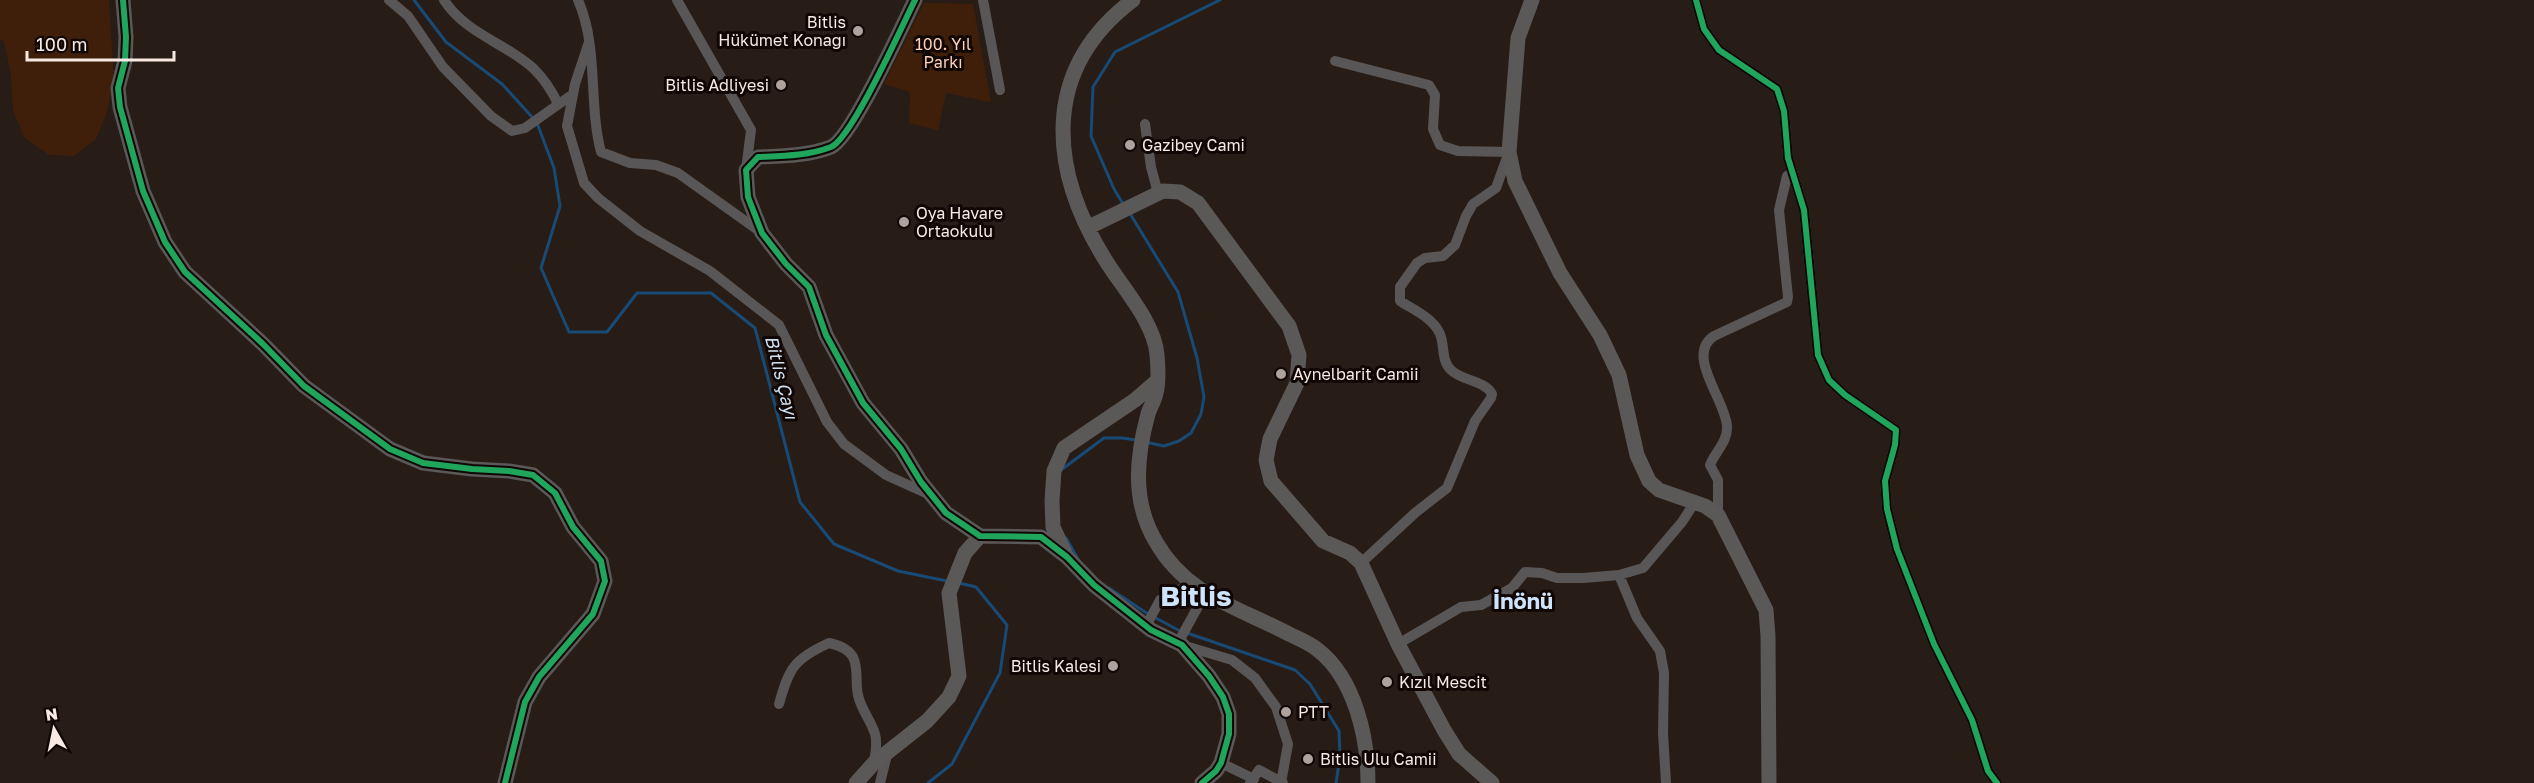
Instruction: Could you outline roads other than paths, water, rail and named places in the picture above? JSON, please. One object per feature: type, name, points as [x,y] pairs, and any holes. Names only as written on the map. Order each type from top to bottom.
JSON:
[{"type":"street","points":[[123,0],[126,37],[125,61],[118,88],[120,107],[143,191],[165,242],[185,272],[263,344],[304,386],[390,449],[423,463],[533,475],[555,493],[573,527],[601,561],[605,581],[593,614],[539,677],[525,702],[505,783]]},
{"type":"street","points":[[389,0],[408,16],[443,67],[491,116],[512,132],[525,128],[573,94]]},
{"type":"street","points":[[444,0],[468,27],[533,69],[550,87],[558,104]]},
{"type":"street","points":[[578,0],[585,16],[590,42],[595,129],[601,153],[630,164],[656,165],[678,173],[762,233]]},
{"type":"street","points":[[677,0],[751,130],[746,170],[747,197],[762,233],[786,264],[808,287],[826,334],[863,404],[901,449],[931,495],[946,513],[980,536],[1041,537],[1067,557],[1094,585],[1147,624],[1180,642],[1232,660],[1256,678],[1276,707],[1288,744],[1282,783],[1259,770],[1252,781],[1221,763]]},
{"type":"street","points":[[746,170],[758,157],[812,152],[833,146],[856,118],[915,0]]},
{"type":"street","points":[[983,0],[1000,90]]},
{"type":"street","points":[[1133,0],[1100,31],[1086,51],[1066,93],[1062,124],[1063,149],[1076,199],[1104,257],[1150,329],[1157,354],[1156,393],[1138,456],[1138,489],[1147,525],[1171,565],[1192,583],[1221,604],[1269,623],[1310,645],[1325,657],[1340,676],[1353,701],[1368,755],[1368,783]]},
{"type":"street","points":[[1361,563],[1415,513],[1447,488],[1475,421],[1491,398],[1492,394],[1486,387],[1452,371],[1445,361],[1440,335],[1433,323],[1400,301],[1400,287],[1417,263],[1425,258],[1443,256],[1455,245],[1473,204],[1496,188],[1509,152],[1518,38],[1532,0]]},
{"type":"street","points":[[1695,0],[1704,29],[1719,50],[1777,89],[1784,111],[1788,158],[1804,210],[1818,355],[1829,380],[1845,395],[1896,430],[1895,445],[1885,480],[1887,509],[1897,549],[1934,644],[1972,720],[1988,771],[1997,783]]},
{"type":"street","points":[[590,42],[573,94],[567,126],[584,183],[598,198],[640,231],[710,272],[779,325],[827,422],[844,444],[886,475],[931,495]]},
{"type":"street","points":[[1335,61],[1429,85],[1435,95],[1433,129],[1440,145],[1458,151],[1509,152]]},
{"type":"street","points":[[1145,124],[1151,167],[1158,193]]},
{"type":"street","points":[[1509,152],[1515,181],[1528,209],[1560,273],[1600,335],[1619,375],[1637,455],[1649,481],[1659,489],[1695,502],[1719,515]]},
{"type":"street","points":[[1769,783],[1766,610],[1719,515],[1718,480],[1710,465],[1724,441],[1727,427],[1720,401],[1702,359],[1702,350],[1706,342],[1714,336],[1783,306],[1786,302],[1788,297],[1779,210],[1787,176],[1793,173]]},
{"type":"street","points":[[1089,227],[1163,191],[1180,192],[1198,203],[1289,327],[1299,355],[1297,383],[1270,439],[1266,460],[1271,481],[1323,541],[1350,553],[1361,563],[1398,644],[1459,754],[1492,783]]},
{"type":"street","points":[[1067,557],[1053,527],[1054,471],[1064,448],[1135,400],[1157,381]]},
{"type":"street","points":[[1398,644],[1461,607],[1481,605],[1512,588],[1525,572],[1542,573],[1557,578],[1619,575],[1643,568],[1682,522],[1695,502]]},
{"type":"street","points":[[856,783],[874,763],[927,721],[949,697],[959,676],[949,593],[957,568],[965,553],[980,536]]},
{"type":"street","points":[[1619,575],[1637,618],[1660,651],[1664,673],[1663,733],[1666,783]]},
{"type":"street","points":[[1147,624],[1160,600],[1192,583]]},
{"type":"street","points":[[1180,642],[1206,592]]},
{"type":"street","points":[[1180,642],[1209,676],[1223,697],[1229,714],[1229,734],[1221,763],[1216,771],[1202,783]]},
{"type":"street","points":[[779,704],[786,677],[798,661],[829,643],[841,646],[853,656],[858,674],[857,693],[863,713],[875,733],[877,745],[874,763]]},
{"type":"street","points":[[880,783],[888,751]]},
{"type":"waterway","name":"Bitlis Çayı","points":[[414,0],[446,42],[502,84],[533,118]]},
{"type":"waterway","points":[[1123,204],[1091,136],[1093,87],[1115,52],[1220,0]]},
{"type":"waterway","name":"Bitlis Çayı","points":[[537,123],[554,168],[560,206],[541,268],[569,332],[607,332],[637,293],[711,293],[755,328],[800,502],[834,544],[898,571],[947,581]]},
{"type":"waterway","points":[[1129,212],[1178,292],[1197,358],[1204,397],[1201,414],[1191,433],[1179,441],[1164,446],[1145,442]]},
{"type":"waterway","points":[[1061,470],[1104,438],[1136,440]]},
{"type":"waterway","points":[[1066,538],[1078,559]]},
{"type":"waterway","name":"Bitlis Çayı","points":[[928,783],[952,764],[1000,673],[1007,625],[976,587],[959,583]]},
{"type":"waterway","points":[[1109,588],[1148,614]]},
{"type":"waterway","points":[[1154,617],[1180,631]]},
{"type":"waterway","points":[[1187,633],[1295,670],[1310,684],[1339,731],[1340,757],[1336,783]]},
{"type":"place","name":"Bitlis Hükümet Konağı","points":[[858,31]]},
{"type":"place","name":"Bitlis Adliyesi","points":[[781,85]]},
{"type":"place","name":"Gazibey Cami","points":[[1130,145]]},
{"type":"place","name":"Oya Havare Ortaokulu","points":[[904,222]]},
{"type":"place","name":"Aynelbarit Camii","points":[[1281,374]]},
{"type":"place","name":"Bitlis Kalesi","points":[[1113,666]]},
{"type":"place","name":"Kızıl Mescit","points":[[1387,682]]},
{"type":"place","name":"PTT","points":[[1286,712]]},
{"type":"place","name":"Bitlis Ulu Camii","points":[[1308,759]]},
{"type":"district","name":"Bitlis","points":[[1196,595]]},
{"type":"district","name":"İnönü","points":[[1523,600]]},
{"type":"park label","name":"100. Yıl Parkı","points":[[943,53]]}]
